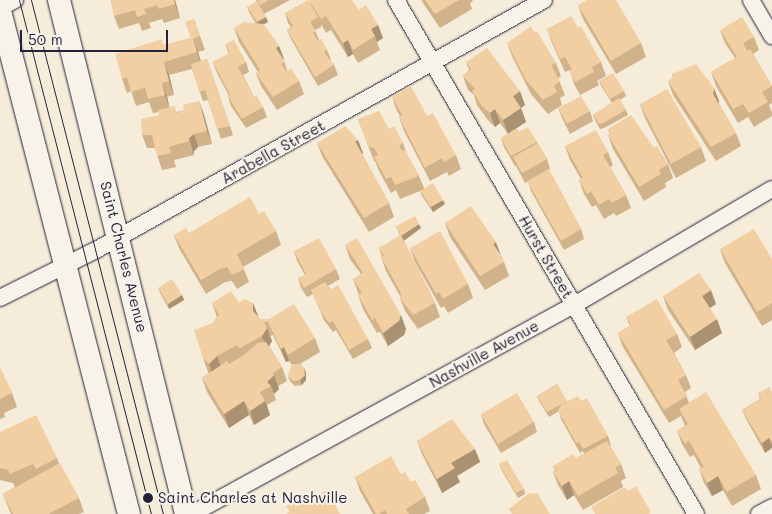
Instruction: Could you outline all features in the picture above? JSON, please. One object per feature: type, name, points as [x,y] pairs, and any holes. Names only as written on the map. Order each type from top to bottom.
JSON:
[{"type":"main road","name":"Saint Charles Avenue","points":[[59,0],[120,236],[186,514]]},
{"type":"main road","points":[[0,9],[128,514]]},
{"type":"street","points":[[0,9],[15,0]]},
{"type":"street","name":"Hurst Street","points":[[396,0],[696,514]]},
{"type":"street","name":"Arabella Street","points":[[0,298],[66,266],[434,63],[544,0]]},
{"type":"street","points":[[751,0],[772,36]]},
{"type":"street","name":"Nashville Avenue","points":[[192,514],[574,305],[772,189]]},
{"type":"street","points":[[759,514],[772,507]]},
{"type":"building","points":[[111,0],[174,0],[175,4],[159,9],[157,5],[144,9],[146,14],[137,17],[135,10],[114,16]]},
{"type":"building","points":[[258,0],[269,0],[260,5]]},
{"type":"building","points":[[308,0],[318,17],[310,22],[316,31],[313,33],[318,41],[321,39],[327,50],[324,52],[334,65],[315,77],[287,30],[293,26],[285,13]]},
{"type":"building","points":[[310,0],[352,0],[359,10],[366,5],[378,25],[371,29],[375,36],[353,50],[348,40],[343,43],[326,16],[321,19]]},
{"type":"building","points":[[425,0],[459,0],[435,14]]},
{"type":"building","points":[[587,0],[616,0],[641,43],[611,61],[578,5]]},
{"type":"building","points":[[257,1],[266,17],[257,22],[247,7]]},
{"type":"building","points":[[571,16],[578,28],[581,26],[601,62],[592,67],[594,72],[575,82],[569,71],[572,69],[565,57],[560,59],[547,29]]},
{"type":"building","points":[[742,17],[754,37],[743,43],[747,51],[750,49],[772,86],[762,92],[768,102],[749,113],[743,104],[733,109],[711,72],[737,57],[720,30]]},
{"type":"building","points":[[194,19],[200,36],[193,39],[197,52],[164,62],[169,81],[162,83],[165,95],[148,99],[145,88],[131,92],[127,77],[122,79],[115,54],[162,39],[163,45],[191,38],[185,22]]},
{"type":"building","points":[[243,22],[263,24],[279,46],[276,48],[285,62],[281,64],[286,71],[291,68],[299,81],[273,97],[256,73],[260,70],[234,28]]},
{"type":"building","points":[[531,26],[534,32],[537,31],[556,63],[551,65],[560,81],[554,86],[557,92],[543,100],[526,80],[507,43]]},
{"type":"building","points":[[234,40],[246,62],[238,67],[254,97],[257,96],[263,107],[242,119],[228,96],[230,95],[213,62],[230,53],[225,44]]},
{"type":"building","points":[[487,48],[520,91],[513,96],[521,108],[503,120],[495,109],[490,113],[482,106],[472,91],[475,89],[463,76],[471,69],[466,62]]},
{"type":"building","points":[[207,59],[230,126],[217,129],[205,90],[199,92],[191,64]]},
{"type":"building","points":[[696,64],[714,88],[713,94],[736,133],[711,147],[668,81],[674,77],[672,74]]},
{"type":"building","points":[[613,73],[624,91],[610,99],[599,81]]},
{"type":"building","points":[[411,86],[427,116],[433,113],[456,155],[444,162],[442,158],[425,168],[399,117],[402,115],[392,97]]},
{"type":"building","points":[[667,89],[701,147],[671,164],[640,104]]},
{"type":"building","points":[[581,96],[590,111],[567,124],[558,108]]},
{"type":"building","points":[[619,98],[626,110],[599,124],[593,115]]},
{"type":"building","points":[[199,101],[207,131],[194,134],[189,138],[189,141],[169,147],[171,153],[157,156],[152,135],[142,135],[141,119],[159,115],[158,110],[175,106],[176,113],[184,110],[183,105]]},
{"type":"building","points":[[379,111],[389,129],[394,126],[403,143],[399,146],[402,151],[405,150],[419,176],[395,185],[391,177],[386,179],[374,157],[378,155],[374,148],[369,147],[358,119]]},
{"type":"building","points":[[631,115],[654,148],[657,146],[668,164],[659,170],[661,174],[639,187],[608,135],[611,134],[608,129]]},
{"type":"building","points":[[345,126],[358,140],[355,141],[389,203],[364,218],[317,143]]},
{"type":"building","points":[[528,127],[537,142],[511,156],[501,138],[517,128],[519,132]]},
{"type":"building","points":[[596,130],[608,152],[603,155],[626,195],[612,203],[609,199],[599,205],[591,191],[587,194],[579,180],[583,178],[565,146]]},
{"type":"building","points":[[538,143],[547,159],[522,173],[513,157]]},
{"type":"building","points":[[549,169],[581,229],[561,241],[527,181]]},
{"type":"building","points":[[433,183],[443,200],[431,207],[420,191]]},
{"type":"building","points":[[250,197],[259,214],[264,211],[276,231],[237,254],[244,269],[232,275],[227,267],[201,280],[174,235],[186,228],[189,233]]},
{"type":"building","points":[[471,206],[496,242],[493,244],[504,262],[480,276],[445,223]]},
{"type":"building","points":[[415,216],[419,224],[401,236],[396,226]]},
{"type":"building","points":[[754,229],[772,259],[772,303],[757,312],[720,249]]},
{"type":"building","points":[[440,231],[468,284],[443,299],[439,292],[436,294],[410,248]]},
{"type":"building","points":[[401,235],[435,303],[413,315],[400,298],[401,293],[381,257],[384,256],[379,248]]},
{"type":"building","points":[[319,238],[336,269],[304,288],[298,278],[306,274],[294,251]]},
{"type":"building","points":[[357,238],[401,315],[399,321],[383,333],[375,318],[372,320],[358,295],[362,293],[353,279],[363,273],[345,245]]},
{"type":"building","points":[[699,273],[711,290],[702,296],[717,319],[690,337],[663,296]]},
{"type":"building","points":[[172,279],[182,295],[168,304],[158,288]]},
{"type":"building","points":[[325,282],[330,290],[338,285],[368,339],[349,350],[333,321],[329,323],[320,310],[311,290]]},
{"type":"building","points":[[231,291],[239,303],[245,299],[253,303],[253,311],[260,319],[269,319],[294,304],[315,338],[288,355],[284,347],[281,349],[268,322],[264,322],[267,328],[262,336],[240,348],[237,345],[217,356],[209,364],[203,358],[194,330],[213,323],[219,315],[212,303]]},
{"type":"building","points":[[657,299],[677,334],[666,340],[686,375],[678,380],[687,396],[664,410],[618,333],[631,325],[626,317]]},
{"type":"building","points":[[266,342],[282,367],[273,373],[274,375],[267,382],[271,386],[260,392],[265,401],[250,411],[244,401],[224,414],[202,378],[227,361],[229,364],[244,355],[258,343]]},
{"type":"building","points":[[292,364],[299,364],[304,368],[305,375],[300,380],[293,381],[288,376]]},
{"type":"building","points":[[0,368],[12,393],[0,399]]},
{"type":"building","points":[[557,384],[567,401],[547,412],[537,396]]},
{"type":"building","points":[[769,387],[772,392],[772,442],[769,438],[762,443],[742,410],[761,399],[758,393]]},
{"type":"building","points":[[706,392],[756,475],[727,492],[718,476],[707,483],[699,469],[704,467],[689,441],[685,444],[677,431],[688,424],[679,409]]},
{"type":"building","points":[[517,393],[534,422],[498,444],[481,414]]},
{"type":"building","points":[[578,396],[581,401],[587,398],[608,436],[583,449],[579,442],[576,443],[558,410],[562,404]]},
{"type":"building","points":[[36,415],[57,458],[36,469],[33,464],[10,474],[8,470],[0,468],[0,432]]},
{"type":"building","points":[[452,419],[475,449],[451,463],[455,468],[437,479],[417,441]]},
{"type":"building","points":[[607,441],[621,464],[615,468],[618,473],[578,496],[569,481],[562,486],[553,472],[556,470],[553,466],[573,454],[576,458]]},
{"type":"building","points":[[391,456],[401,474],[405,472],[411,482],[415,480],[425,497],[406,509],[409,514],[387,514],[385,510],[376,514],[355,477]]},
{"type":"building","points":[[507,460],[524,489],[516,493],[499,464]]},
{"type":"building","points":[[60,463],[79,498],[48,514],[13,514],[3,494]]},
{"type":"building","points":[[636,486],[651,512],[649,514],[595,514],[591,507],[625,487],[628,491]]},
{"type":"building","points":[[327,490],[340,514],[286,514],[290,512],[286,506],[293,502],[296,507]]},
{"type":"building","points":[[537,493],[550,514],[512,514],[509,509],[528,494]]},
{"type":"tram line","points":[[19,0],[151,514]]},
{"type":"tram line","points":[[31,0],[163,514]]},
{"type":"place","name":"Saint Charles at Nashville","points":[[148,498]]}]
